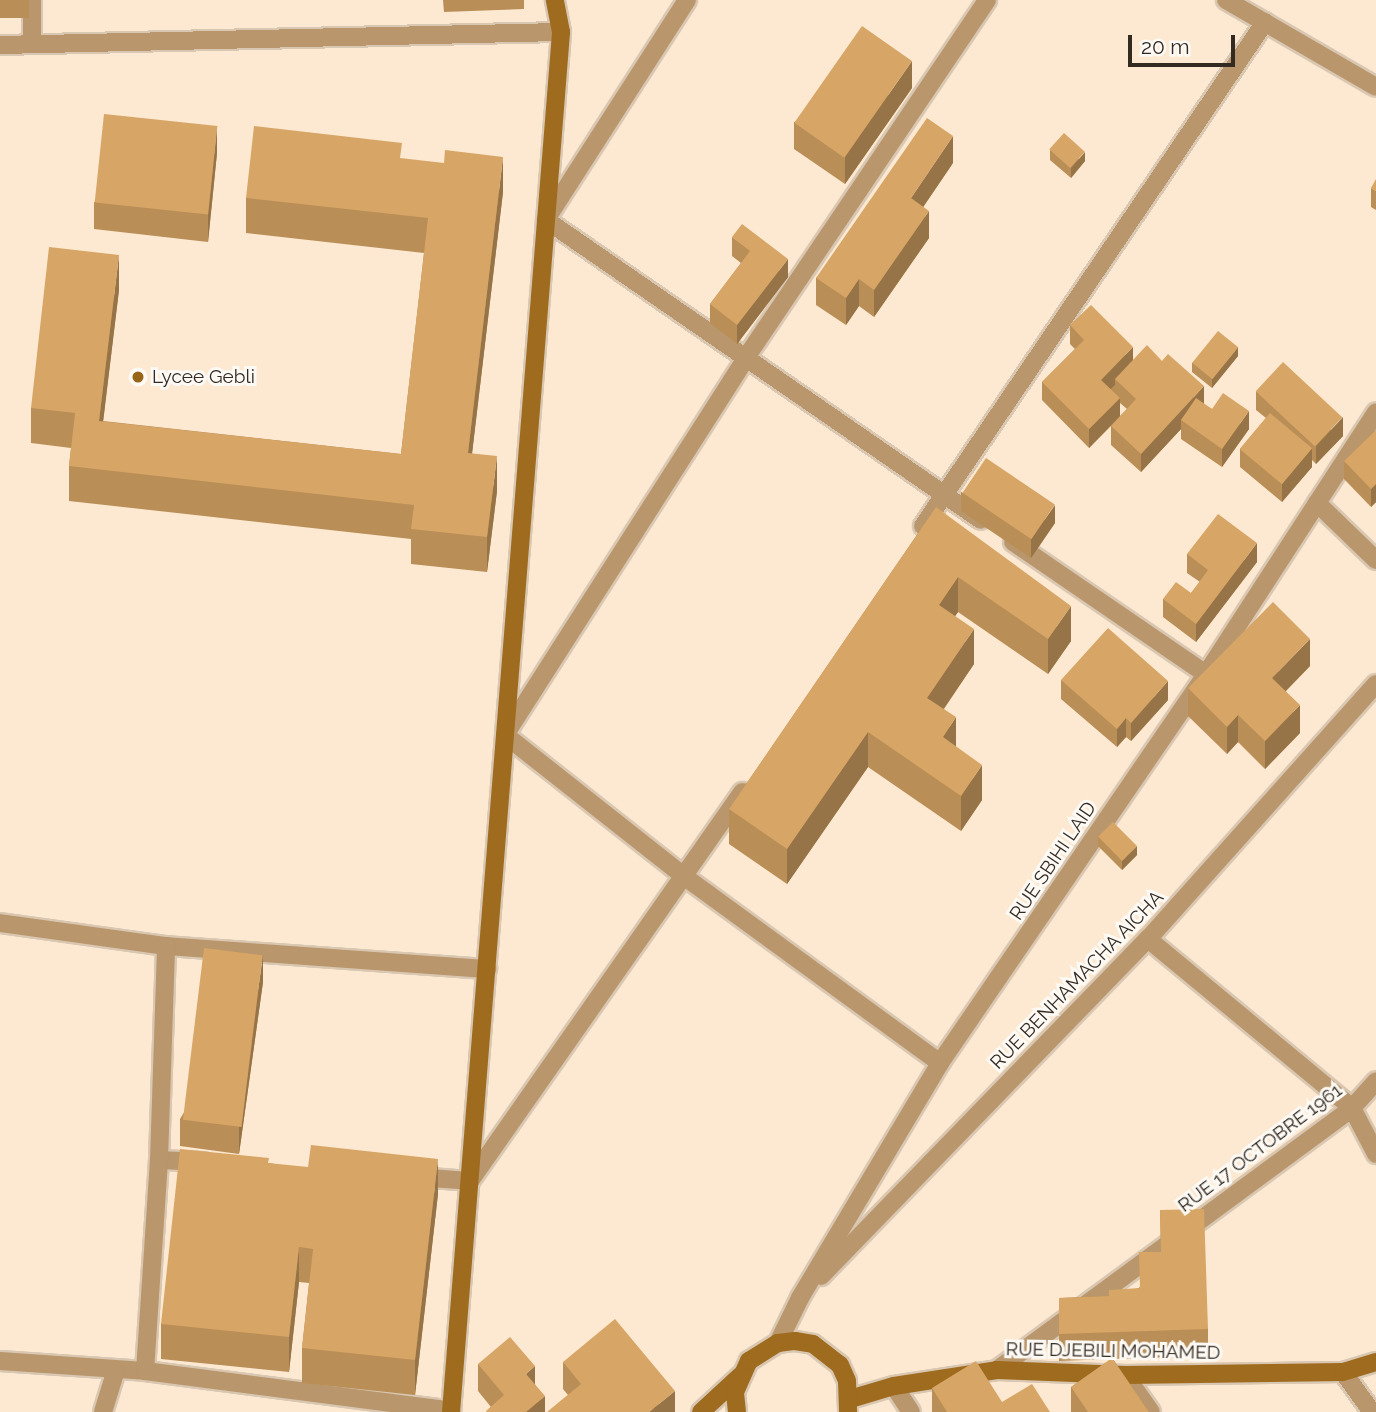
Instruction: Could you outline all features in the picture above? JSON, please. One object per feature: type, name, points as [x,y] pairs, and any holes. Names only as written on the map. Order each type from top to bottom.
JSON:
[{"type":"street","points":[[32,0],[32,44]]},
{"type":"street","points":[[0,1361],[145,1371],[451,1412],[561,32],[555,0]]},
{"type":"street","points":[[546,220],[687,0]]},
{"type":"street","points":[[505,735],[745,359],[987,0]]},
{"type":"street","points":[[1226,0],[1376,87]]},
{"type":"street","points":[[913,541],[1265,22]]},
{"type":"street","points":[[0,45],[561,32]]},
{"type":"street","points":[[546,220],[1206,674]]},
{"type":"street","name":"RUE SBIHI LAID","points":[[778,1343],[800,1298],[940,1063],[1206,674],[1376,412]]},
{"type":"street","points":[[1317,503],[1376,560]]},
{"type":"street","name":"RUE BENHAMACHA AICHA","points":[[800,1298],[1148,939],[1376,684]]},
{"type":"street","points":[[505,735],[685,877],[940,1063]]},
{"type":"street","points":[[470,1181],[685,877],[755,773]]},
{"type":"street","points":[[0,923],[166,946],[486,969]]},
{"type":"street","points":[[1148,939],[1352,1108],[1376,1154]]},
{"type":"street","points":[[145,1371],[159,1160],[166,946]]},
{"type":"street","name":"RUE 17 OCTOBRE 1961","points":[[997,1370],[1352,1108],[1376,1081]]},
{"type":"street","points":[[159,1160],[227,1164]]},
{"type":"street","points":[[402,1176],[470,1181]]},
{"type":"street","points":[[701,1412],[740,1376],[749,1361],[778,1343],[813,1344],[828,1353],[840,1365],[849,1406]]},
{"type":"street","name":"RUE DJEBILI MOHAMED","points":[[849,1406],[894,1387],[997,1370],[1125,1375],[1343,1372],[1376,1362]]},
{"type":"street","points":[[103,1412],[116,1370]]},
{"type":"street","points":[[1343,1372],[1372,1412]]},
{"type":"street","points":[[1125,1375],[1151,1412]]},
{"type":"street","points":[[737,1412],[740,1376]]},
{"type":"street","points":[[894,1387],[911,1412]]},
{"type":"building","points":[[862,26],[912,61],[844,158],[794,123]]},
{"type":"building","points":[[104,114],[217,126],[208,214],[95,203]]},
{"type":"building","points":[[927,118],[953,136],[911,198],[929,211],[874,290],[859,279],[846,298],[816,278]]},
{"type":"building","points":[[254,126],[402,143],[400,158],[444,163],[445,150],[503,157],[468,453],[497,456],[487,537],[411,529],[414,505],[69,466],[75,413],[31,408],[49,247],[119,255],[99,421],[401,454],[428,218],[246,198]]},
{"type":"building","points":[[1064,133],[1085,152],[1070,168],[1049,149]]},
{"type":"building","points":[[742,224],[788,259],[737,325],[710,304],[750,251],[732,237]]},
{"type":"building","points":[[1091,305],[1133,347],[1101,380],[1120,398],[1089,429],[1042,382],[1084,340],[1070,325]]},
{"type":"building","points":[[1218,331],[1238,347],[1212,379],[1192,363]]},
{"type":"building","points":[[1147,345],[1162,361],[1168,354],[1204,386],[1141,454],[1111,426],[1136,399],[1115,379]]},
{"type":"building","points":[[1283,362],[1342,417],[1315,446],[1256,391]]},
{"type":"building","points":[[1223,393],[1249,411],[1222,449],[1181,420],[1196,398],[1212,409]]},
{"type":"building","points":[[1270,413],[1312,448],[1282,484],[1240,449]]},
{"type":"building","points":[[1376,430],[1376,484],[1371,489],[1344,461]]},
{"type":"building","points":[[986,458],[1055,504],[1031,539],[963,493]]},
{"type":"building","points":[[936,507],[1071,606],[1048,639],[958,577],[939,605],[974,629],[927,698],[956,717],[943,737],[982,765],[961,796],[868,732],[787,849],[729,809]]},
{"type":"building","points":[[1218,514],[1257,543],[1196,624],[1163,599],[1176,582],[1191,593],[1208,570],[1187,554]]},
{"type":"building","points":[[1273,602],[1310,639],[1272,678],[1300,705],[1265,741],[1238,715],[1227,727],[1188,688]]},
{"type":"building","points":[[1108,628],[1168,681],[1131,723],[1126,718],[1117,729],[1061,680]]},
{"type":"building","points":[[1113,822],[1137,846],[1122,861],[1098,837]]},
{"type":"building","points":[[204,948],[263,955],[241,1127],[183,1120]]},
{"type":"building","points":[[311,1145],[438,1159],[415,1360],[302,1348],[313,1249],[299,1247],[289,1337],[161,1324],[180,1149],[269,1158],[268,1163],[308,1167]]},
{"type":"building","points":[[1204,1209],[1208,1329],[1059,1334],[1059,1298],[1109,1296],[1109,1290],[1140,1288],[1139,1252],[1161,1252],[1160,1210]]},
{"type":"building","points":[[615,1319],[675,1391],[649,1412],[547,1412],[581,1384],[563,1362]]},
{"type":"building","points":[[510,1337],[535,1366],[526,1374],[545,1396],[526,1412],[487,1412],[504,1395],[478,1364]]},
{"type":"building","points":[[1112,1358],[1149,1412],[1088,1412],[1071,1387]]},
{"type":"building","points":[[976,1361],[1002,1402],[1032,1384],[1050,1412],[947,1412],[932,1388]]},
{"type":"place","name":"Lycee Gebli","points":[[138,377]]}]
